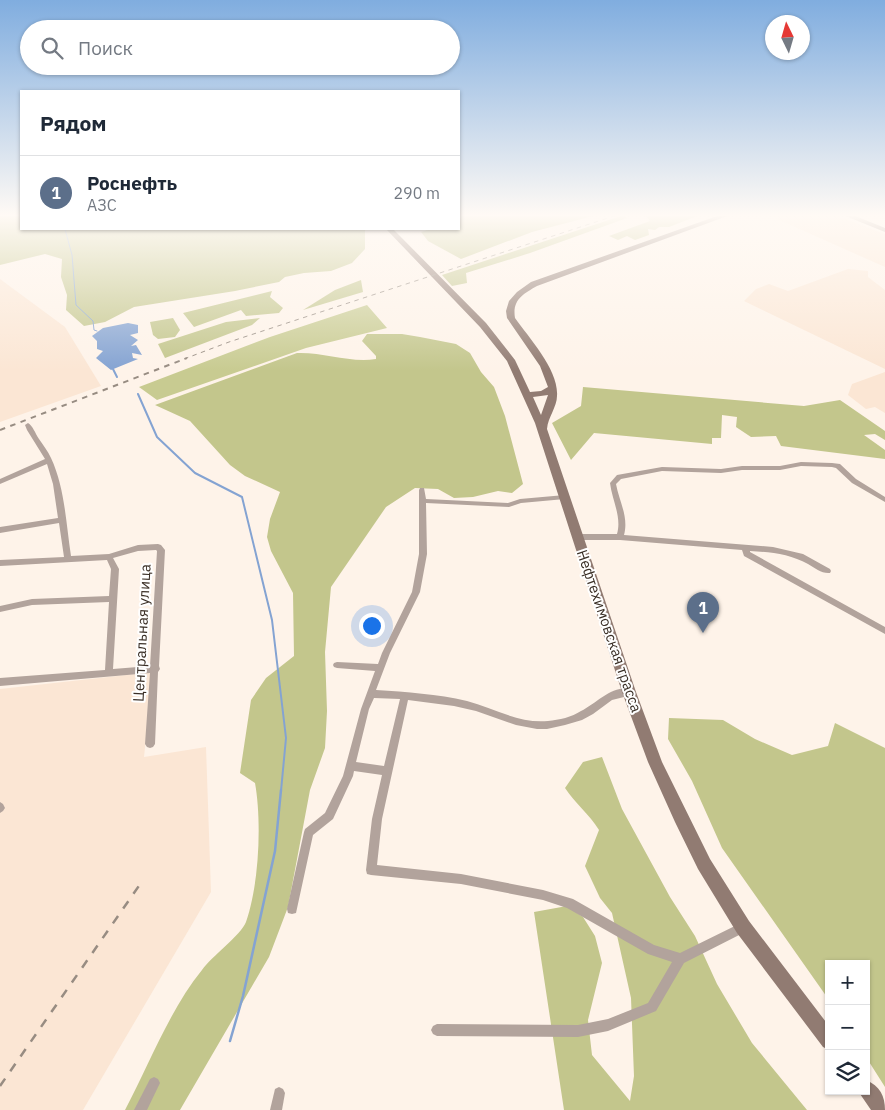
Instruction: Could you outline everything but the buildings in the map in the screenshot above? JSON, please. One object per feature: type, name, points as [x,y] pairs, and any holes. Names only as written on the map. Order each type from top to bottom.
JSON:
[{"type":"main road","name":"Нефтехимовская трасса","points":[[426,267],[498,342],[511,360],[542,429],[629,692],[655,762],[680,817],[704,864],[743,928],[825,1036]]},
{"type":"main road","points":[[542,429],[542,420],[553,398],[550,376],[511,318],[509,310],[513,298],[534,284],[582,267]]},
{"type":"main road","points":[[528,395],[543,394],[553,388]]},
{"type":"main road","points":[[870,1094],[883,1110]]},
{"type":"street","points":[[28,425],[32,438],[42,445],[57,485],[60,520],[68,559]]},
{"type":"street","points":[[0,482],[49,460]]},
{"type":"street","points":[[620,537],[623,530],[622,520],[613,482],[619,477],[646,470],[681,468],[721,471],[742,468],[780,468],[801,464],[832,465],[838,466],[854,481],[885,500]]},
{"type":"street","points":[[292,909],[309,832],[329,816],[352,766],[356,740],[381,668],[416,592],[422,554],[422,490]]},
{"type":"street","points":[[423,501],[509,504],[565,497]]},
{"type":"street","points":[[0,530],[60,520]]},
{"type":"street","points":[[578,537],[620,537],[773,550],[800,556],[827,571]]},
{"type":"street","name":"Центральная улица","points":[[109,558],[138,548],[158,547],[161,550],[156,669],[150,744]]},
{"type":"street","points":[[745,548],[747,554],[885,631]]},
{"type":"street","points":[[0,563],[109,558],[115,569],[109,672]]},
{"type":"street","points":[[0,609],[32,602],[112,599]]},
{"type":"street","points":[[337,664],[381,668]]},
{"type":"street","points":[[0,682],[156,669]]},
{"type":"street","points":[[372,694],[405,695],[468,705],[511,720],[545,725],[570,720],[585,714],[612,693],[629,692]]},
{"type":"street","points":[[405,695],[376,819],[371,870],[461,879],[543,895],[577,907],[652,950],[680,959]]},
{"type":"street","points":[[352,766],[386,771]]},
{"type":"street","points":[[437,1030],[578,1031],[608,1025],[652,1007],[680,959],[743,928]]},
{"type":"street","points":[[140,1110],[154,1083]]},
{"type":"street","points":[[276,1110],[279,1093]]},
{"type":"shaded area","points":[[848,269],[868,271],[868,277],[885,290],[885,369],[744,301],[756,289],[769,284],[788,291]]},
{"type":"shaded area","points":[[0,279],[65,327],[101,386],[0,422]]},
{"type":"shaded area","points":[[885,372],[885,413],[875,407],[866,409],[848,395],[852,384]]},
{"type":"shaded area","points":[[153,672],[144,757],[206,747],[211,892],[83,1110],[0,1110],[0,689]]},
{"type":"green space","points":[[62,267],[342,267],[331,271],[304,273],[285,277],[279,282],[235,291],[134,307],[105,322],[84,326],[66,310],[67,295],[61,277]]},
{"type":"green space","points":[[467,267],[486,267],[466,273],[467,283],[452,286],[442,275]]},
{"type":"green space","points":[[361,280],[363,292],[303,310],[335,290]]},
{"type":"green space","points":[[272,291],[270,297],[283,308],[279,313],[246,316],[241,310],[194,327],[183,313]]},
{"type":"green space","points":[[367,305],[387,328],[306,348],[157,400],[139,387],[270,337]]},
{"type":"green space","points":[[173,318],[180,330],[175,337],[158,339],[153,335],[150,322]]},
{"type":"green space","points":[[260,318],[252,325],[165,358],[158,344],[226,322]]},
{"type":"green space","points":[[367,334],[402,334],[420,337],[456,344],[470,353],[481,372],[494,387],[505,416],[523,484],[512,493],[498,491],[473,497],[454,498],[438,489],[415,488],[386,507],[331,587],[325,652],[327,711],[325,748],[310,790],[288,907],[269,957],[180,1110],[125,1110],[170,1020],[190,985],[246,922],[254,890],[259,834],[255,783],[240,773],[251,700],[266,678],[294,656],[293,593],[271,551],[267,537],[270,519],[280,492],[245,476],[230,465],[190,421],[155,405],[297,353],[356,360],[376,359],[376,356],[362,341]]},
{"type":"green space","points":[[583,387],[804,406],[840,400],[885,431],[885,440],[875,434],[864,435],[885,450],[885,459],[781,446],[776,436],[751,437],[736,427],[737,417],[722,415],[721,438],[712,438],[712,444],[594,433],[571,460],[552,423],[581,406]]},
{"type":"green space","points":[[669,718],[723,720],[755,739],[792,755],[828,746],[835,723],[885,748],[885,1087],[870,1063],[870,960],[825,960],[825,994],[722,848],[692,781],[668,739]]},
{"type":"green space","points":[[602,757],[622,809],[670,897],[695,936],[717,984],[752,1043],[807,1110],[564,1110],[534,912],[567,906],[583,917],[595,936],[602,963],[588,1020],[592,1055],[630,1101],[634,1076],[631,998],[612,913],[600,898],[585,866],[599,830],[565,788],[583,762]]},
{"type":"water","points":[[128,323],[138,325],[138,333],[130,335],[138,340],[131,346],[136,345],[142,355],[132,353],[133,358],[138,359],[111,370],[96,358],[103,351],[97,349],[97,341],[92,336],[103,328]]},
{"type":"waterway","points":[[73,267],[76,305],[93,321],[94,330],[97,331]]},
{"type":"waterway","points":[[113,369],[117,377]]},
{"type":"waterway","points":[[138,394],[157,437],[195,473],[242,497],[272,620],[286,738],[281,791]]},
{"type":"waterway","points":[[230,1041],[243,996],[275,851],[281,790]]},
{"type":"railway","points":[[184,359],[229,342],[459,267]]},
{"type":"railway","points":[[0,430],[187,358]]},
{"type":"railway","points":[[0,1086],[143,880]]},
{"type":"place","name":"Роснефть","points":[[703,633]]}]
